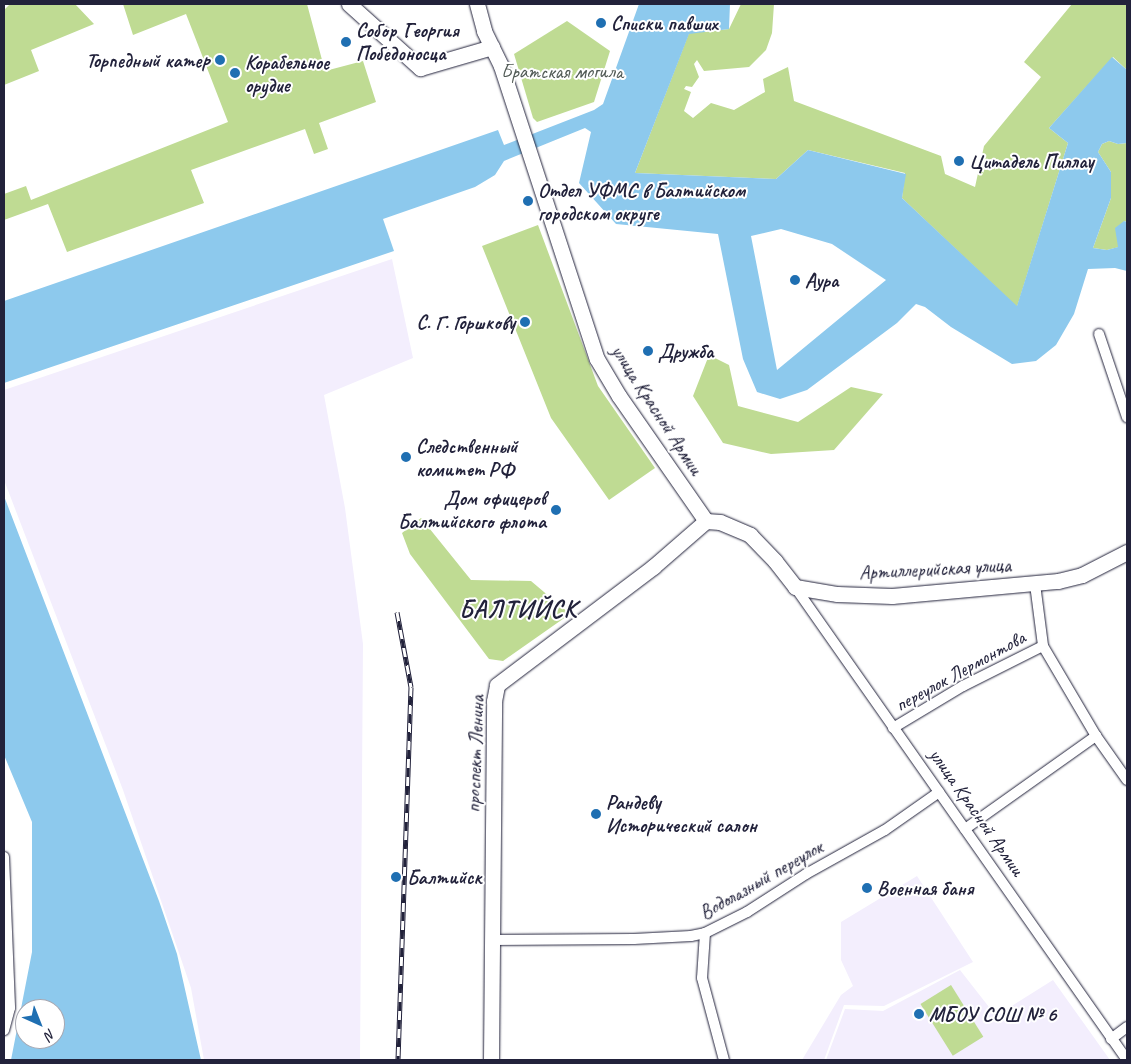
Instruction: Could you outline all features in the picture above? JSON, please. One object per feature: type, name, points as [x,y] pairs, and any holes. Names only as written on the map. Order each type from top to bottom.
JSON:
[{"type":"street","points":[[348,4],[420,68],[492,48]]},
{"type":"street","name":"улица Красной Армии","points":[[477,4],[492,48],[501,66],[597,359],[619,396],[706,521]]},
{"type":"street","points":[[1099,334],[1127,417]]},
{"type":"street","points":[[706,521],[720,522],[750,535],[795,587]]},
{"type":"street","name":"проспект Ленина","points":[[491,1060],[494,701],[497,684],[653,567],[706,521]]},
{"type":"street","name":"Артиллерийская улица","points":[[795,587],[837,594],[892,596],[1035,584],[1082,575],[1127,552]]},
{"type":"street","points":[[1035,584],[1043,646],[1096,736],[1127,780]]},
{"type":"street","name":"улица Красной Армии","points":[[795,587],[1127,1060]]},
{"type":"street","name":"переулок Лермонтова","points":[[893,728],[963,686],[1043,646]]},
{"type":"street","points":[[964,829],[1096,736]]},
{"type":"street","name":"Водолазный переулок","points":[[492,940],[634,939],[691,936],[705,933],[748,912],[806,874],[885,830],[939,792]]},
{"type":"street","points":[[4,857],[7,1007],[4,1030]]},
{"type":"street","points":[[705,933],[702,978],[724,1060]]},
{"type":"street","points":[[1111,1039],[1127,1027]]},
{"type":"shaded area","points":[[392,259],[413,358],[324,395],[345,508],[363,644],[360,1060],[204,1060],[191,988],[123,790],[4,480],[4,390]]},
{"type":"shaded area","points":[[917,876],[973,962],[884,1006],[844,1005],[824,1060],[802,1060],[841,995],[853,986],[841,960],[841,922]]},
{"type":"shaded area","name":"МБОУ СОШ № 6","points":[[960,970],[996,1016],[1053,980],[1110,1060],[826,1060],[845,1009],[883,1011]]},
{"type":"green space","points":[[10,4],[75,4],[94,24],[31,50],[39,71],[4,85],[4,10]]},
{"type":"green space","points":[[123,4],[307,4],[325,71],[363,61],[376,102],[319,123],[328,149],[314,154],[305,129],[191,170],[204,203],[67,252],[48,204],[4,220],[4,194],[26,186],[31,200],[228,122],[186,14],[133,35]]},
{"type":"green space","points":[[741,4],[774,4],[772,33],[766,50],[749,67],[704,71],[697,60],[694,64],[699,77],[692,87],[686,86],[684,89],[691,92],[684,111],[693,118],[711,103],[734,110],[765,92],[763,79],[788,67],[794,101],[941,156],[945,174],[975,187],[984,146],[1041,77],[1024,62],[1072,4],[1127,4],[1127,70],[1113,57],[1049,128],[1068,143],[1017,307],[902,198],[905,173],[808,150],[776,179],[635,173],[689,33],[729,29]]},
{"type":"green space","name":"Братская могила","points":[[567,21],[610,51],[594,102],[537,122],[533,118],[514,54]]},
{"type":"green space","points":[[1109,141],[1118,144],[1127,143],[1127,222],[1124,221],[1119,247],[1107,250],[1093,248],[1111,198],[1111,172],[1098,152],[1102,144]]},
{"type":"green space","points":[[538,225],[598,386],[655,468],[609,500],[551,418],[482,246]]},
{"type":"green space","points":[[709,355],[729,365],[738,406],[798,422],[851,387],[883,394],[834,450],[771,454],[723,443],[693,396]]},
{"type":"green space","points":[[421,518],[471,580],[531,581],[570,614],[503,661],[489,659],[410,554],[402,533]]},
{"type":"green space","points":[[951,985],[983,1037],[953,1056],[920,1004]]},
{"type":"water","points":[[639,4],[730,4],[729,29],[689,34],[635,173],[776,179],[808,150],[906,174],[902,198],[1017,306],[1068,143],[1049,128],[1112,57],[1127,70],[1127,143],[1118,144],[1109,141],[1102,144],[1098,152],[1111,172],[1111,198],[1093,248],[1107,250],[1118,247],[1115,228],[1124,221],[1127,222],[1127,271],[1115,268],[1088,269],[1074,314],[1056,345],[1036,361],[1012,364],[951,327],[925,307],[916,304],[897,323],[807,390],[780,399],[757,392],[743,359],[718,234],[616,224],[579,183],[591,132],[585,128],[504,161],[495,175],[475,187],[383,219],[394,251],[4,383],[4,301],[498,130],[504,145],[594,110],[603,104]],"holes":[[[781,229],[832,244],[886,280],[777,370],[751,236]]]},
{"type":"water","points":[[4,496],[159,901],[177,954],[201,1060],[11,1060],[15,1039],[15,1049],[65,1049],[65,999],[23,999],[32,952],[32,822],[4,755]]},
{"type":"railway","points":[[397,612],[411,687],[398,1060]]},
{"type":"place","name":"Списки павших","points":[[601,23]]},
{"type":"place","name":"Собор Георгия Победоносца","points":[[346,42]]},
{"type":"place","name":"Торпедный катер","points":[[220,60]]},
{"type":"place","name":"Корабельное орудие","points":[[235,73]]},
{"type":"place","name":"Цитадель Пиллау","points":[[959,161]]},
{"type":"place","name":"Отдел УФМС в Балтийском городском округе","points":[[528,201]]},
{"type":"place","name":"Аура","points":[[795,280]]},
{"type":"place","name":"С. Г. Горшкову","points":[[525,322]]},
{"type":"place","name":"Дружба","points":[[648,351]]},
{"type":"place","name":"Следственный комитет РФ","points":[[406,457]]},
{"type":"place","name":"Дом офицеров Балтийского флота","points":[[556,510]]},
{"type":"place","name":"Рандеву Исторический салон","points":[[596,814]]},
{"type":"place","name":"Балтийск","points":[[396,877]]},
{"type":"place","name":"Военная баня","points":[[867,888]]},
{"type":"place","name":"МБОУ СОШ № 6","points":[[919,1014]]},
{"type":"district","name":"БАЛТИЙСК","points":[[518,609]]}]
